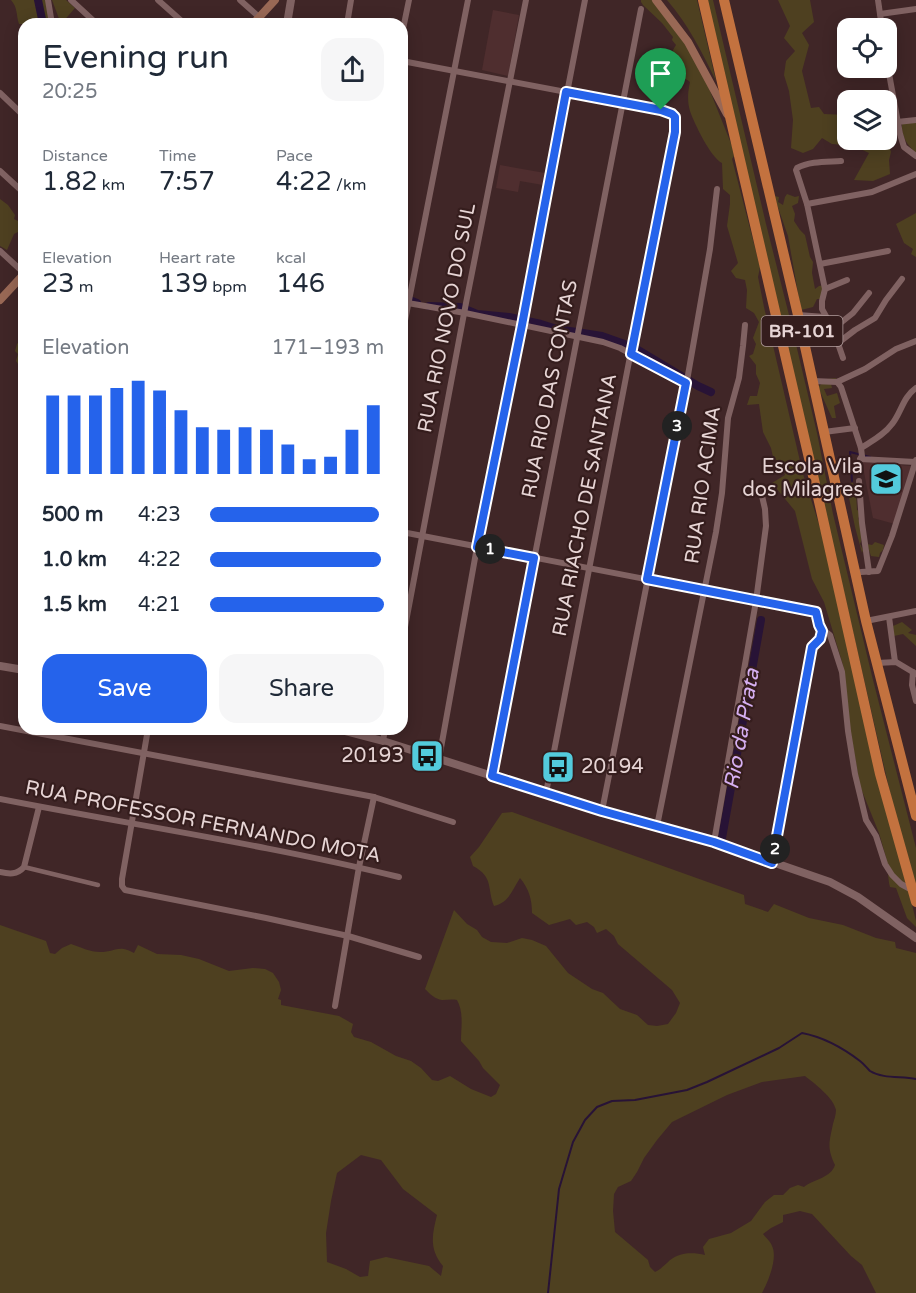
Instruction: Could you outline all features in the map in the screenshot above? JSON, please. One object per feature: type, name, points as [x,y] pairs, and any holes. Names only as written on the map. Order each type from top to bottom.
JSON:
[{"type":"highway","name":"BR-101","points":[[703,0],[880,774],[916,902]]},
{"type":"highway","name":"BR-101","points":[[724,0],[798,315],[866,621],[916,816]]},
{"type":"main road","points":[[259,18],[275,0]]},
{"type":"main road","points":[[656,0],[688,42],[732,124]]},
{"type":"main road","points":[[0,300],[18,280]]},
{"type":"street","points":[[48,0],[51,18]]},
{"type":"street","points":[[71,0],[90,18]]},
{"type":"street","points":[[158,0],[178,18]]},
{"type":"street","points":[[240,0],[254,18]]},
{"type":"street","points":[[288,18],[291,0]]},
{"type":"street","points":[[348,18],[351,0]]},
{"type":"street","points":[[405,18],[409,0]]},
{"type":"street","points":[[408,298],[468,0]]},
{"type":"street","name":"RUA RIO NOVO DO SUL","points":[[408,612],[526,0]]},
{"type":"street","points":[[439,759],[477,547],[585,0]]},
{"type":"street","points":[[878,0],[881,18]]},
{"type":"street","name":"RUA RIO DAS CONTAS","points":[[492,776],[641,9]]},
{"type":"street","points":[[880,14],[916,9]]},
{"type":"street","points":[[408,62],[623,103]]},
{"type":"street","points":[[0,93],[18,110]]},
{"type":"street","name":"RUA RIACHO DE SANTANA","points":[[546,793],[675,132],[675,117],[672,114],[623,103]]},
{"type":"street","points":[[916,120],[897,122],[904,147],[916,156]]},
{"type":"street","points":[[841,161],[816,163],[797,168],[796,171],[807,204],[825,289],[822,305],[825,317],[833,329],[843,358]]},
{"type":"street","points":[[0,171],[18,188]]},
{"type":"street","points":[[807,204],[872,192],[916,174]]},
{"type":"street","points":[[602,811],[686,380],[710,249],[717,189]]},
{"type":"street","points":[[0,251],[18,268]]},
{"type":"street","points":[[820,264],[888,251]]},
{"type":"street","points":[[838,343],[875,318],[902,279]]},
{"type":"street","points":[[825,289],[847,280]]},
{"type":"street","points":[[833,329],[853,313],[869,293]]},
{"type":"street","points":[[408,303],[465,310],[613,345],[631,351],[686,380]]},
{"type":"street","points":[[798,315],[825,317]]},
{"type":"street","name":"RUA RIO ACIMA","points":[[657,826],[722,493],[728,418],[740,370],[745,325]]},
{"type":"street","points":[[812,381],[837,382],[916,341]]},
{"type":"street","points":[[837,382],[841,387],[855,428],[861,453]]},
{"type":"street","points":[[861,453],[891,426],[905,400],[916,388]]},
{"type":"street","points":[[824,432],[855,428]]},
{"type":"street","points":[[856,574],[878,571],[892,536],[916,461],[861,453]]},
{"type":"street","points":[[859,481],[869,572]]},
{"type":"street","points":[[714,842],[756,601],[766,526],[762,496]]},
{"type":"street","points":[[408,533],[816,612],[822,631],[820,639],[812,647],[772,863]]},
{"type":"street","points":[[866,621],[916,611]]},
{"type":"street","points":[[889,617],[895,662]]},
{"type":"street","points":[[822,631],[830,635],[842,672],[848,731],[866,820],[876,836],[885,864],[892,875],[912,890]]},
{"type":"street","points":[[877,663],[895,662],[915,673],[912,685],[916,701]]},
{"type":"street","points":[[0,666],[18,669]]},
{"type":"street","points":[[0,726],[18,729]]},
{"type":"street","points":[[48,735],[374,798],[453,822]]},
{"type":"street","points":[[147,735],[123,888],[127,891],[348,936],[419,957]]},
{"type":"street","points":[[360,735],[602,811],[714,842],[838,886],[858,897],[916,938]]},
{"type":"street","points":[[383,741],[384,735]]},
{"type":"street","points":[[335,1006],[359,867],[374,798]]},
{"type":"street","name":"RUA PROFESSOR FERNANDO MOTA","points":[[0,799],[359,867],[399,877]]},
{"type":"street","points":[[0,872],[14,873],[21,871],[24,867],[39,807]]},
{"type":"street","points":[[24,867],[98,885]]},
{"type":"shaded area","points":[[11,0],[46,0],[49,18],[18,19]]},
{"type":"shaded area","points":[[52,0],[66,0],[75,8],[66,18],[59,18]]},
{"type":"shaded area","points":[[641,0],[652,0],[691,52],[708,86],[732,146],[734,156],[732,159],[760,267],[758,277],[764,307],[803,474],[822,534],[916,927],[907,918],[896,888],[890,887],[886,857],[879,833],[860,786],[850,728],[843,665],[824,602],[812,579],[795,511],[772,483],[785,475],[783,466],[773,457],[763,432],[759,404],[747,405],[750,396],[757,396],[760,383],[756,374],[756,365],[749,356],[753,354],[756,344],[753,338],[759,322],[754,313],[746,308],[745,280],[736,278],[731,271],[738,263],[727,226],[730,195],[723,189],[722,163],[708,148],[692,116],[688,100],[690,82],[685,79],[656,75],[660,65],[673,68],[675,63],[673,50],[676,45],[672,40],[673,37]]},
{"type":"shaded area","points":[[667,0],[697,0],[716,81],[688,29]]},
{"type":"shaded area","points":[[707,0],[713,0],[817,433],[833,514],[916,848],[916,897],[905,857]]},
{"type":"shaded area","points":[[778,0],[810,0],[814,22],[802,33],[809,45],[802,71],[811,108],[819,107],[824,114],[837,115],[837,144],[822,138],[813,149],[803,153],[791,148],[793,120],[784,75],[786,61],[795,51],[784,38],[790,26]]},
{"type":"shaded area","points":[[493,10],[519,15],[508,76],[482,70]]},
{"type":"shaded area","points":[[916,121],[916,153],[905,140],[902,124]]},
{"type":"shaded area","points":[[863,150],[890,150],[890,174],[873,181],[854,180],[869,153]]},
{"type":"shaded area","points":[[500,165],[545,173],[543,185],[520,181],[518,192],[496,188]]},
{"type":"shaded area","points":[[787,194],[799,196],[798,203],[792,206],[795,214],[794,221],[805,235],[813,262],[812,273],[815,289],[825,285],[821,299],[817,299],[813,307],[801,310],[788,236],[774,196],[779,197],[778,202],[783,205]]},
{"type":"shaded area","points":[[0,199],[15,215],[14,219],[18,221],[18,232],[14,234],[7,250],[0,246]]},
{"type":"shaded area","points":[[916,213],[916,257],[911,254],[913,249],[904,243],[896,224]]},
{"type":"shaded area","points":[[836,378],[837,382],[831,384],[832,388],[824,389],[827,396],[837,393],[840,403],[834,406],[836,418],[832,418],[818,387],[827,379]]},
{"type":"shaded area","name":"Escola Vila dos Milagres","points":[[862,462],[911,466],[895,524],[873,518]]},
{"type":"shaded area","points":[[846,483],[853,483],[857,510],[863,513],[858,518],[862,531],[860,544],[862,553],[855,527]]},
{"type":"shaded area","points":[[875,542],[884,545],[879,557],[871,556],[867,544],[872,545]]},
{"type":"shaded area","points":[[902,622],[912,630],[908,633],[916,635],[916,646],[903,634],[894,636],[893,626]]},
{"type":"shaded area","points":[[512,812],[744,895],[745,904],[768,912],[774,904],[809,918],[843,925],[876,938],[895,942],[896,948],[916,953],[916,1293],[876,1293],[862,1265],[812,1214],[800,1211],[783,1215],[783,1222],[763,1234],[771,1244],[774,1257],[762,1293],[0,1293],[0,925],[46,941],[50,953],[55,954],[71,944],[96,952],[120,949],[134,953],[138,945],[157,954],[181,955],[199,959],[229,971],[265,969],[273,973],[279,982],[281,990],[278,999],[281,1000],[281,1005],[339,1016],[353,1024],[351,1032],[354,1037],[371,1042],[396,1056],[411,1061],[432,1080],[438,1081],[450,1076],[471,1089],[491,1097],[496,1094],[500,1085],[461,1041],[461,1015],[457,1000],[439,999],[425,989],[454,910],[482,937],[491,942],[507,943],[522,938],[546,946],[568,973],[592,989],[603,993],[620,1009],[637,1015],[648,1025],[668,1024],[680,1003],[672,990],[618,944],[614,936],[606,929],[597,933],[594,927],[587,922],[576,925],[570,919],[549,925],[532,913],[529,894],[520,878],[507,899],[494,906],[487,879],[480,870],[473,866],[470,857],[502,813]],"holes":[[[805,1076],[828,1096],[836,1110],[830,1136],[831,1154],[835,1165],[830,1173],[804,1187],[798,1185],[790,1188],[783,1195],[774,1195],[765,1202],[751,1221],[731,1233],[709,1239],[703,1247],[705,1255],[690,1253],[680,1255],[655,1272],[648,1260],[615,1232],[614,1194],[618,1187],[631,1181],[644,1158],[672,1122],[727,1095],[762,1082]],[[361,1155],[381,1160],[403,1189],[437,1215],[433,1242],[435,1254],[443,1266],[441,1276],[429,1266],[386,1257],[370,1261],[368,1276],[360,1277],[327,1262],[326,1233],[337,1173]]]},
{"type":"waterway","name":"Rio da Prata","points":[[38,0],[42,18]]},
{"type":"waterway","name":"Rio da Prata","points":[[408,299],[417,303]]},
{"type":"waterway","name":"Rio da Prata","points":[[429,306],[460,307],[477,314],[509,317],[557,329],[602,336],[633,347],[711,392]]},
{"type":"waterway","points":[[852,481],[850,452],[870,457]]},
{"type":"waterway","name":"Rio da Prata","points":[[722,838],[761,620]]},
{"type":"waterway","points":[[548,1293],[559,1189],[573,1142],[585,1120],[597,1107],[612,1101],[635,1100],[687,1090],[779,1048],[802,1033],[840,1047],[875,1074],[916,1079]]},
{"type":"place","name":"Escola Vila dos Milagres","points":[[886,479]]},
{"type":"place","name":"20193","points":[[427,756]]},
{"type":"place","name":"20194","points":[[558,767]]},
{"type":"route","points":[[566,92],[661,110],[675,117],[676,126],[631,354],[686,383],[647,579],[816,612],[822,631],[820,639],[812,647],[772,863],[714,842],[602,811],[492,776],[534,558],[477,547],[566,92]]}]
